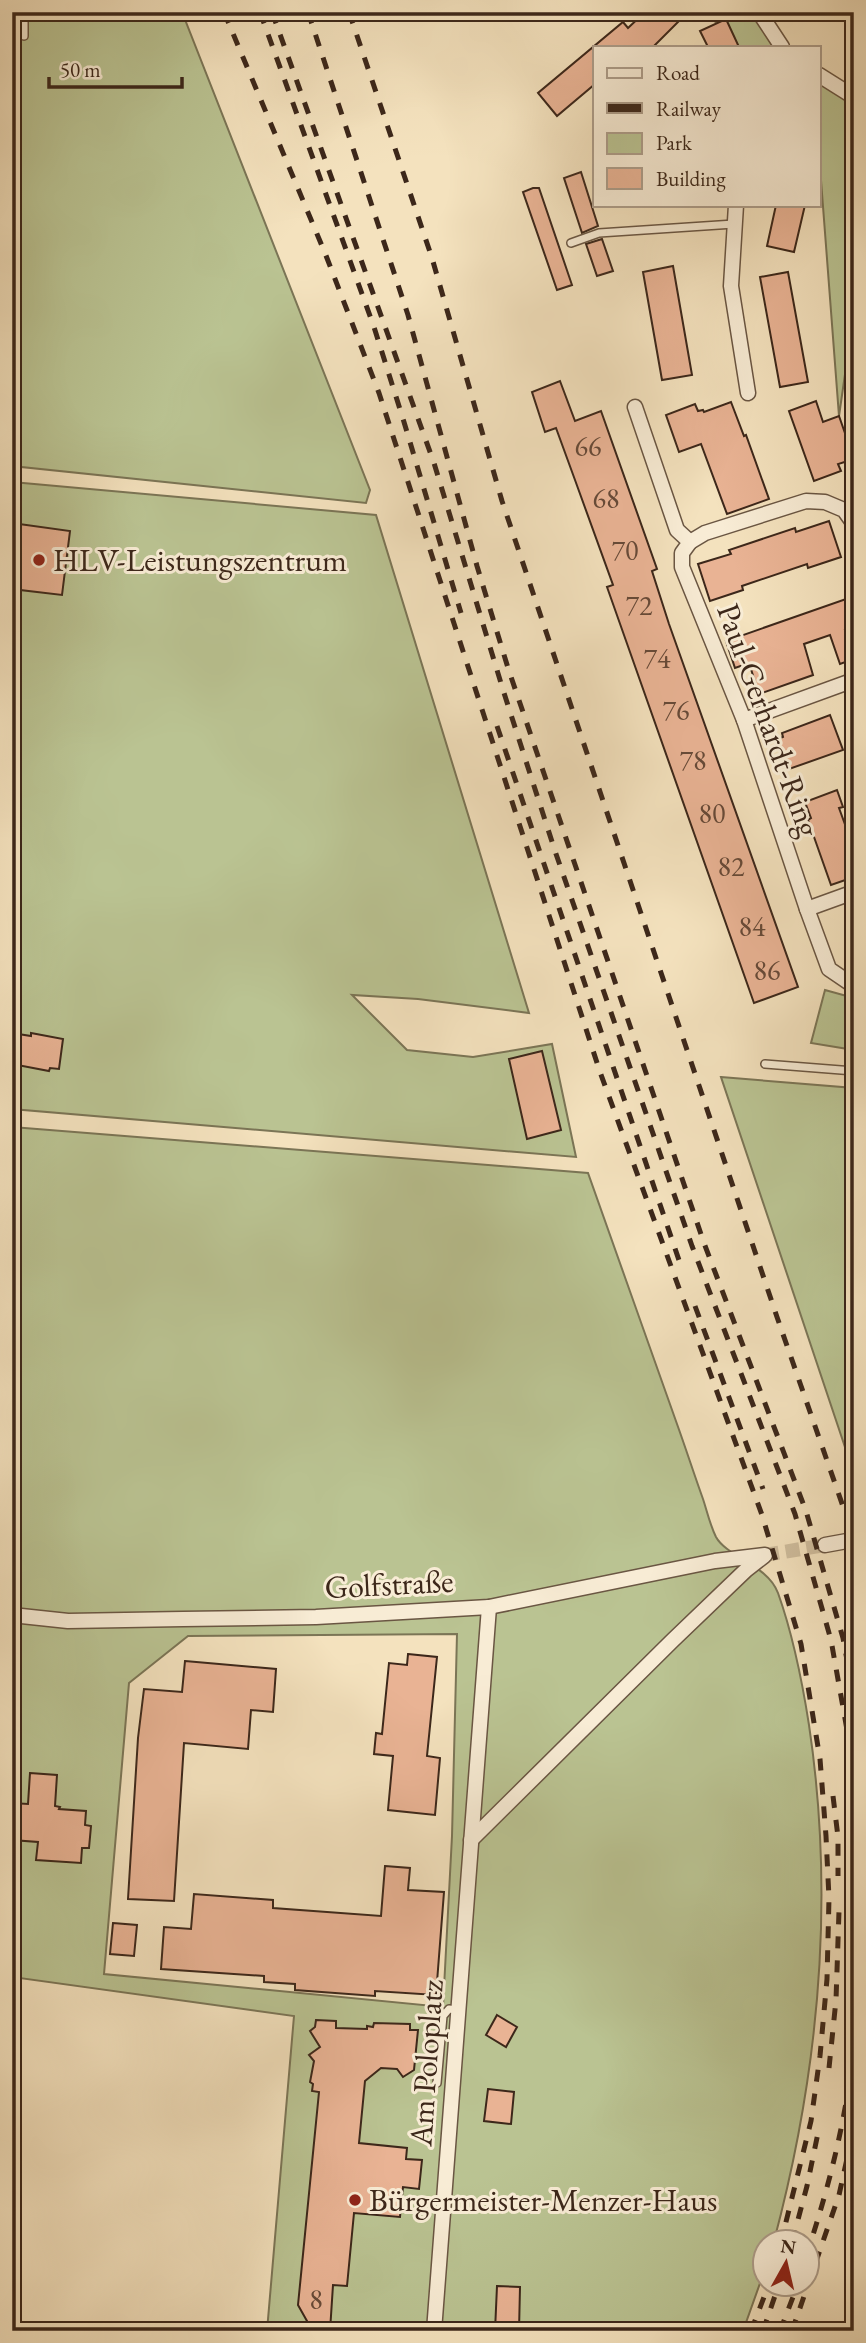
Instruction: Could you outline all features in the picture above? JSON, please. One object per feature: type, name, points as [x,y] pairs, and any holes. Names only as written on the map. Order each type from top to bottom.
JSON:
[{"type":"street","points":[[759,12],[781,46]]},
{"type":"street","points":[[820,76],[854,97]]},
{"type":"street","points":[[736,206],[731,286],[748,393]]},
{"type":"street","points":[[635,407],[677,530],[690,542],[705,533],[806,501],[849,507],[854,524]]},
{"type":"street","name":"Paul-Gerhardt-Ring","points":[[690,542],[682,553],[682,567],[744,720],[829,969],[854,986]]},
{"type":"street","points":[[744,720],[854,680]]},
{"type":"street","points":[[807,909],[854,892]]},
{"type":"street","points":[[825,1545],[847,1541]]},
{"type":"street","name":"Golfstraße","points":[[12,1615],[68,1621],[316,1616],[489,1607],[715,1561],[765,1555],[673,1640],[471,1840]]},
{"type":"street","name":"Am Poloplatz","points":[[434,2331],[489,1607]]},
{"type":"lane","points":[[24,12],[24,36]]},
{"type":"lane","points":[[571,243],[599,233],[734,224]]},
{"type":"lane","points":[[765,1064],[854,1072]]},
{"type":"lane","points":[[437,2083],[443,2016],[449,2009],[458,2010]]},
{"type":"green space","points":[[12,12],[182,12],[370,490],[366,503],[12,466]]},
{"type":"green space","points":[[708,12],[759,12],[781,46],[733,46]]},
{"type":"green space","points":[[820,80],[854,104],[854,312],[839,416],[820,167]]},
{"type":"green space","points":[[12,482],[376,515],[529,1013],[418,999],[352,995],[407,1050],[473,1057],[552,1044],[576,1157],[12,1109]]},
{"type":"green space","points":[[825,990],[854,998],[854,1050],[811,1043]]},
{"type":"green space","points":[[721,1077],[854,1088],[854,1474]]},
{"type":"green space","points":[[12,1127],[588,1173],[716,1537],[721,1544],[766,1575],[778,1593],[803,1691],[817,1790],[821,1855],[818,1985],[802,2114],[777,2228],[750,2228],[750,2298],[755,2298],[743,2331],[267,2331],[294,2016],[12,1977]],"holes":[[[457,1634],[452,1836],[443,2007],[104,1974],[129,1683],[188,1636]]]},
{"type":"building","points":[[645,12],[688,12],[654,46],[594,46],[623,22],[628,28]]},
{"type":"building","points":[[726,19],[739,46],[708,46],[700,31]]},
{"type":"building","points":[[593,47],[593,86],[557,116],[538,93]]},
{"type":"building","points":[[581,172],[598,226],[582,233],[564,178]]},
{"type":"building","points":[[539,188],[572,285],[557,290],[523,192]]},
{"type":"building","points":[[776,206],[805,206],[794,252],[767,246]]},
{"type":"building","points":[[602,239],[613,271],[597,276],[586,244]]},
{"type":"building","points":[[673,266],[692,375],[662,380],[643,272]]},
{"type":"building","points":[[788,272],[808,382],[780,387],[760,277]]},
{"type":"building","points":[[560,381],[575,421],[601,411],[657,569],[652,571],[669,624],[798,987],[754,1003],[607,587],[613,585],[575,480],[556,428],[545,432],[532,392]]},
{"type":"building","points":[[816,401],[823,422],[839,416],[854,459],[838,464],[841,471],[814,481],[789,411]]},
{"type":"building","points":[[731,402],[769,499],[727,514],[701,444],[679,452],[666,415],[695,404],[698,411],[704,412]]},
{"type":"building","points":[[829,521],[841,557],[808,568],[807,564],[742,586],[743,590],[710,601],[698,564],[731,554],[729,550],[795,528],[796,532]]},
{"type":"building","name":"HLV-Leistungszentrum","points":[[12,523],[70,531],[62,595],[12,589]]},
{"type":"building","points":[[846,599],[854,627],[845,630],[854,659],[840,664],[830,635],[804,644],[813,675],[759,694],[749,663],[735,668],[726,641]]},
{"type":"building","points":[[830,715],[843,750],[789,769],[778,739],[783,737],[782,733]]},
{"type":"building","points":[[837,790],[843,807],[839,808],[854,849],[854,877],[831,885],[808,820],[811,818],[805,802]]},
{"type":"building","points":[[12,1033],[31,1036],[31,1033],[63,1039],[59,1069],[50,1068],[49,1071],[12,1064]]},
{"type":"building","points":[[542,1051],[561,1130],[527,1139],[509,1059]]},
{"type":"building","points":[[408,1654],[437,1657],[427,1756],[440,1758],[435,1815],[388,1810],[393,1756],[374,1754],[376,1733],[382,1734],[389,1663],[407,1665]]},
{"type":"building","points":[[185,1661],[276,1669],[273,1712],[251,1710],[248,1749],[184,1743],[174,1901],[128,1899],[138,1738],[144,1689],[182,1692]]},
{"type":"building","points":[[30,1773],[57,1775],[55,1806],[60,1807],[59,1809],[86,1811],[85,1825],[91,1826],[89,1848],[82,1848],[81,1863],[36,1860],[38,1842],[12,1840],[12,1803],[28,1804]]},
{"type":"building","points":[[385,1866],[410,1868],[408,1890],[444,1892],[436,1995],[375,1991],[375,1996],[295,1990],[295,1984],[264,1982],[264,1976],[161,1969],[164,1927],[191,1929],[194,1894],[273,1900],[273,1908],[381,1916]]},
{"type":"building","points":[[113,1923],[137,1925],[134,1956],[110,1954]]},
{"type":"building","points":[[497,2015],[517,2027],[506,2047],[486,2035]]},
{"type":"building","points":[[316,2020],[336,2021],[336,2028],[367,2029],[367,2026],[373,2027],[374,2023],[410,2024],[410,2030],[418,2030],[414,2070],[403,2077],[397,2069],[381,2068],[365,2081],[359,2143],[407,2148],[406,2159],[422,2160],[419,2189],[403,2187],[400,2217],[354,2213],[347,2286],[333,2285],[330,2331],[306,2331],[307,2321],[298,2305],[319,2092],[312,2091],[313,2084],[310,2082],[314,2061],[309,2055],[320,2047],[310,2031],[315,2027]]},
{"type":"building","points":[[488,2089],[514,2092],[511,2124],[484,2121]]},
{"type":"building","points":[[497,2286],[520,2287],[519,2331],[495,2331]]},
{"type":"tunnel","points":[[765,1555],[825,1545]]},
{"type":"railway","points":[[224,12],[325,253],[379,393],[600,1072],[762,1515],[801,1644],[820,1759],[826,1836],[829,1898],[827,1979],[811,2121],[784,2228]]},
{"type":"railway","points":[[260,12],[374,327],[461,613]]},
{"type":"railway","points":[[272,12],[434,463],[555,851],[692,1246],[795,1514],[831,1640],[854,1769]]},
{"type":"railway","points":[[308,12],[408,315],[508,668],[704,1243],[806,1511],[843,1638],[854,1698]]},
{"type":"railway","points":[[349,12],[432,258],[502,501],[854,1538]]},
{"type":"railway","points":[[497,726],[682,1269]]},
{"type":"railway","points":[[695,1306],[763,1489]]},
{"type":"railway","points":[[833,1796],[838,1837],[838,1876]]},
{"type":"railway","points":[[829,2068],[836,2000],[839,1911]]},
{"type":"railway","points":[[815,2228],[836,2153],[854,2048]]},
{"type":"railway","points":[[792,2331],[839,2195],[854,2127]]},
{"type":"railway","points":[[796,2228],[818,2133]]},
{"type":"railway","points":[[751,2331],[764,2298]]},
{"type":"railway","points":[[763,2331],[774,2298]]},
{"type":"railway","points":[[780,2331],[793,2298]]},
{"type":"place","name":"HLV-Leistungszentrum","points":[[39,560]]},
{"type":"place","name":"Bürgermeister-Menzer-Haus","points":[[355,2200]]}]
